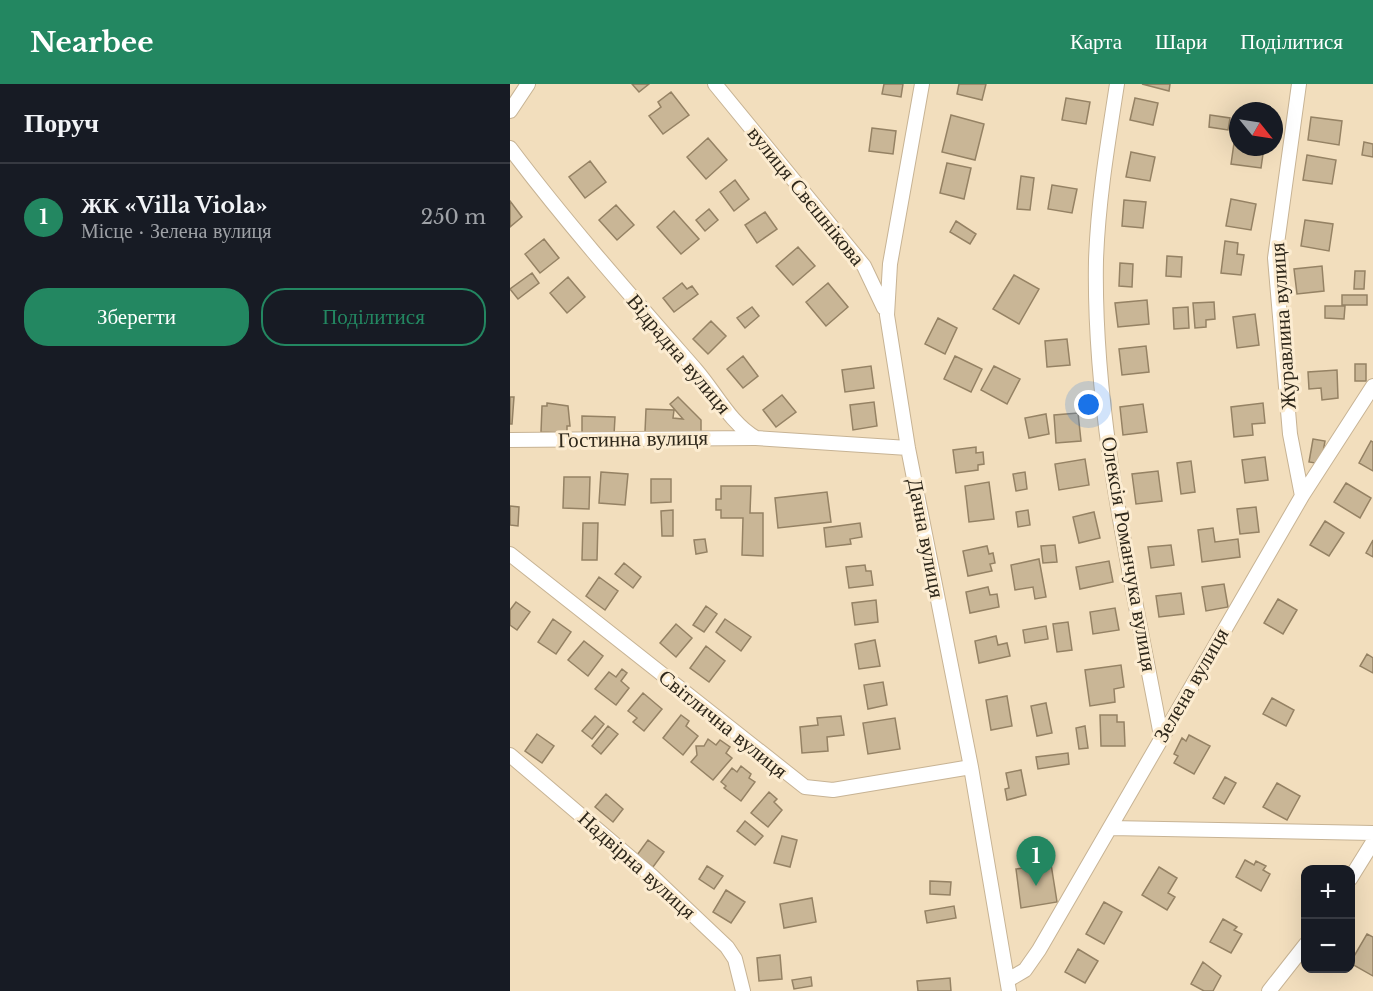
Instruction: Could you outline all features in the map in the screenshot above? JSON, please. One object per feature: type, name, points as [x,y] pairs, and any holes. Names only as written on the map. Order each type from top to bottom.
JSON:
[{"type":"street","points":[[510,111],[528,84]]},
{"type":"street","name":"вулиця Свєшнікова","points":[[714,84],[864,266],[877,288],[887,315]]},
{"type":"street","name":"Дачна вулиця","points":[[922,84],[890,264],[887,315],[908,448],[971,767],[1008,986]]},
{"type":"street","name":"Олексія Романчука вулиця","points":[[1117,84],[1101,193],[1096,260],[1098,332],[1109,451],[1161,736]]},
{"type":"street","name":"Журавлина вулиця","points":[[1299,84],[1275,258],[1290,434],[1302,496]]},
{"type":"street","name":"Відрадна вулиця","points":[[510,148],[557,211],[699,374],[742,429],[756,438]]},
{"type":"street","name":"Зелена вулиця","points":[[1008,986],[1025,970],[1302,496],[1373,386]]},
{"type":"street","points":[[756,438],[908,448]]},
{"type":"street","name":"Гостинна вулиця","points":[[510,440],[756,438]]},
{"type":"street","name":"Світлична вулиця","points":[[510,554],[805,787],[833,790],[971,767]]},
{"type":"street","name":"Надвірна вулиця","points":[[510,755],[652,876],[727,947],[735,959],[743,991]]},
{"type":"street","points":[[1110,828],[1373,832]]},
{"type":"street","points":[[1355,871],[1373,842]]},
{"type":"street","points":[[1269,991],[1301,949]]},
{"type":"building","points":[[632,84],[649,84],[639,92]]},
{"type":"building","points":[[884,84],[903,84],[901,97],[882,94]]},
{"type":"building","points":[[959,84],[986,84],[982,100],[957,94]]},
{"type":"building","points":[[1142,84],[1170,84],[1169,91]]},
{"type":"building","points":[[671,92],[689,115],[663,134],[649,116],[661,107],[658,102]]},
{"type":"building","points":[[1066,98],[1090,102],[1086,124],[1062,120]]},
{"type":"building","points":[[1135,98],[1158,103],[1153,125],[1130,120]]},
{"type":"building","points":[[951,115],[984,124],[975,160],[942,152]]},
{"type":"building","points":[[1210,115],[1229,118],[1228,130],[1209,127]]},
{"type":"building","points":[[1311,117],[1342,121],[1339,145],[1308,140]]},
{"type":"building","points":[[872,128],[896,131],[893,154],[869,151]]},
{"type":"building","points":[[708,138],[727,160],[706,179],[687,157]]},
{"type":"building","points":[[1364,142],[1373,144],[1373,157],[1362,155]]},
{"type":"building","points":[[1131,152],[1155,157],[1150,181],[1126,177]]},
{"type":"building","points":[[1307,155],[1336,160],[1332,184],[1303,180]]},
{"type":"building","points":[[1232,156],[1263,156],[1261,168],[1231,164]]},
{"type":"building","points":[[590,161],[606,182],[585,198],[569,177]]},
{"type":"building","points":[[947,163],[971,168],[964,199],[940,193]]},
{"type":"building","points":[[1021,176],[1034,178],[1030,210],[1017,209]]},
{"type":"building","points":[[735,180],[749,199],[734,211],[720,192]]},
{"type":"building","points":[[1052,185],[1077,189],[1072,213],[1048,209]]},
{"type":"building","points":[[1231,199],[1256,204],[1251,230],[1226,226]]},
{"type":"building","points":[[1124,200],[1146,202],[1143,228],[1122,226]]},
{"type":"building","points":[[510,201],[522,217],[510,227]]},
{"type":"building","points":[[616,205],[634,225],[617,240],[599,220]]},
{"type":"building","points":[[709,209],[718,220],[705,231],[696,220]]},
{"type":"building","points":[[674,211],[699,239],[681,254],[657,227]]},
{"type":"building","points":[[765,212],[777,229],[757,243],[745,225]]},
{"type":"building","points":[[1305,220],[1333,224],[1329,251],[1301,246]]},
{"type":"building","points":[[956,221],[976,234],[970,244],[950,232]]},
{"type":"building","points":[[544,239],[559,258],[540,273],[525,254]]},
{"type":"building","points":[[1225,241],[1238,243],[1237,254],[1244,255],[1241,275],[1221,273]]},
{"type":"building","points":[[798,247],[815,266],[793,285],[776,266]]},
{"type":"building","points":[[1167,256],[1182,257],[1181,277],[1166,276]]},
{"type":"building","points":[[1120,263],[1133,264],[1132,287],[1119,286]]},
{"type":"building","points":[[1322,266],[1324,291],[1297,294],[1294,269]]},
{"type":"building","points":[[1355,271],[1365,271],[1364,289],[1354,289]]},
{"type":"building","points":[[532,273],[539,283],[518,299],[510,289]]},
{"type":"building","points":[[1014,275],[1039,289],[1019,324],[993,309]]},
{"type":"building","points":[[568,277],[585,297],[567,313],[550,293]]},
{"type":"building","points":[[682,283],[687,289],[692,286],[698,294],[674,312],[663,298]]},
{"type":"building","points":[[828,283],[848,307],[826,326],[806,302]]},
{"type":"building","points":[[1342,295],[1367,295],[1367,305],[1342,305]]},
{"type":"building","points":[[1147,300],[1149,324],[1118,327],[1115,303]]},
{"type":"building","points":[[1214,302],[1215,319],[1206,320],[1206,327],[1195,328],[1193,303]]},
{"type":"building","points":[[1325,306],[1345,306],[1344,319],[1325,318]]},
{"type":"building","points":[[752,307],[759,316],[745,328],[737,318]]},
{"type":"building","points":[[1188,307],[1189,328],[1174,329],[1173,308]]},
{"type":"building","points":[[1255,314],[1259,345],[1237,348],[1233,317]]},
{"type":"building","points":[[938,318],[957,328],[945,354],[925,344]]},
{"type":"building","points":[[711,321],[726,336],[708,354],[693,339]]},
{"type":"building","points":[[1067,339],[1070,365],[1047,367],[1045,341]]},
{"type":"building","points":[[1146,346],[1149,372],[1122,375],[1119,349]]},
{"type":"building","points":[[743,356],[758,376],[743,388],[727,369]]},
{"type":"building","points":[[955,356],[982,369],[971,392],[944,379]]},
{"type":"building","points":[[1355,364],[1366,364],[1366,381],[1355,381]]},
{"type":"building","points":[[871,366],[874,388],[845,392],[842,370]]},
{"type":"building","points":[[994,366],[1020,379],[1007,404],[981,390]]},
{"type":"building","points":[[1337,370],[1338,398],[1322,400],[1321,388],[1309,389],[1308,372]]},
{"type":"building","points":[[782,395],[796,412],[776,427],[763,410]]},
{"type":"building","points":[[510,397],[514,397],[512,424],[510,424]]},
{"type":"building","points":[[678,397],[701,420],[701,434],[645,432],[646,409],[674,410],[673,418],[683,419],[670,404]]},
{"type":"building","points":[[874,402],[877,426],[853,430],[850,405]]},
{"type":"building","points":[[547,403],[568,406],[570,426],[567,426],[567,433],[541,432],[542,406],[547,406]]},
{"type":"building","points":[[1263,403],[1265,423],[1252,424],[1253,435],[1234,437],[1231,407]]},
{"type":"building","points":[[1143,404],[1147,432],[1123,435],[1120,407]]},
{"type":"building","points":[[1078,413],[1081,441],[1056,443],[1054,415]]},
{"type":"building","points":[[1046,414],[1049,434],[1029,438],[1025,418]]},
{"type":"building","points":[[582,416],[615,417],[614,435],[582,433]]},
{"type":"building","points":[[1313,439],[1325,441],[1321,464],[1309,462]]},
{"type":"building","points":[[1371,441],[1373,442],[1373,471],[1359,463]]},
{"type":"building","points":[[976,447],[976,453],[983,452],[984,464],[978,465],[978,470],[956,473],[953,450]]},
{"type":"building","points":[[1265,457],[1268,480],[1245,483],[1242,460]]},
{"type":"building","points":[[1085,459],[1089,485],[1059,490],[1055,464]]},
{"type":"building","points":[[1191,461],[1195,492],[1181,494],[1177,463]]},
{"type":"building","points":[[1158,471],[1162,501],[1136,504],[1132,474]]},
{"type":"building","points":[[601,472],[628,474],[625,505],[599,503]]},
{"type":"building","points":[[1025,472],[1027,489],[1016,491],[1013,474]]},
{"type":"building","points":[[564,477],[590,477],[589,509],[563,508]]},
{"type":"building","points":[[651,479],[671,479],[671,502],[651,503]]},
{"type":"building","points":[[989,482],[994,519],[969,522],[965,486]]},
{"type":"building","points":[[1346,483],[1371,498],[1360,518],[1334,502]]},
{"type":"building","points":[[721,486],[751,486],[750,513],[763,513],[763,556],[742,555],[743,518],[721,518],[721,510],[716,510],[716,499],[721,499]]},
{"type":"building","points":[[827,492],[831,522],[778,528],[775,498]]},
{"type":"building","points":[[510,506],[519,507],[518,526],[510,525]]},
{"type":"building","points":[[1256,507],[1259,532],[1240,534],[1237,509]]},
{"type":"building","points":[[673,510],[673,536],[662,536],[661,511]]},
{"type":"building","points":[[1028,510],[1030,525],[1018,527],[1016,512]]},
{"type":"building","points":[[1094,512],[1100,538],[1079,543],[1073,517]]},
{"type":"building","points":[[1325,521],[1344,533],[1329,556],[1310,545]]},
{"type":"building","points":[[583,523],[598,523],[597,560],[582,560]]},
{"type":"building","points":[[860,523],[862,537],[850,539],[851,544],[826,547],[824,528]]},
{"type":"building","points":[[1213,528],[1215,542],[1238,539],[1240,557],[1202,562],[1198,530]]},
{"type":"building","points":[[705,539],[707,552],[696,554],[694,540]]},
{"type":"building","points":[[1373,540],[1373,557],[1366,553]]},
{"type":"building","points":[[1055,545],[1057,562],[1043,563],[1041,546]]},
{"type":"building","points":[[1171,545],[1174,565],[1151,568],[1148,547]]},
{"type":"building","points":[[987,546],[989,554],[993,553],[995,563],[990,564],[992,571],[968,576],[963,551]]},
{"type":"building","points":[[1039,559],[1046,597],[1035,599],[1033,587],[1015,590],[1011,565]]},
{"type":"building","points":[[1109,561],[1113,582],[1080,589],[1076,567]]},
{"type":"building","points":[[624,563],[641,577],[633,588],[615,574]]},
{"type":"building","points":[[865,565],[866,571],[871,571],[873,585],[849,588],[846,567]]},
{"type":"building","points":[[599,577],[618,591],[605,610],[586,596]]},
{"type":"building","points":[[1224,584],[1228,607],[1206,611],[1202,587]]},
{"type":"building","points":[[988,587],[990,595],[997,594],[999,607],[970,613],[966,592]]},
{"type":"building","points":[[1181,593],[1184,614],[1159,617],[1156,596]]},
{"type":"building","points":[[1278,599],[1297,610],[1283,634],[1264,623]]},
{"type":"building","points":[[876,600],[878,622],[855,625],[852,603]]},
{"type":"building","points":[[516,602],[530,612],[517,630],[510,625],[510,610]]},
{"type":"building","points":[[706,606],[717,614],[704,632],[693,625]]},
{"type":"building","points":[[1115,608],[1119,630],[1093,634],[1090,612]]},
{"type":"building","points":[[553,619],[571,632],[556,654],[538,642]]},
{"type":"building","points":[[725,619],[751,637],[741,651],[716,632]]},
{"type":"building","points":[[1068,622],[1072,650],[1057,652],[1053,624]]},
{"type":"building","points":[[676,624],[692,638],[676,657],[660,643]]},
{"type":"building","points":[[1046,626],[1048,639],[1025,643],[1023,630]]},
{"type":"building","points":[[996,636],[998,645],[1007,643],[1010,656],[979,663],[975,641]]},
{"type":"building","points":[[875,640],[880,666],[859,669],[855,644]]},
{"type":"building","points":[[584,641],[603,656],[588,676],[568,660]]},
{"type":"building","points":[[706,646],[725,661],[709,682],[690,668]]},
{"type":"building","points":[[1367,654],[1373,658],[1373,673],[1360,666]]},
{"type":"building","points":[[1121,665],[1124,687],[1114,689],[1115,702],[1090,706],[1085,670]]},
{"type":"building","points":[[622,669],[627,673],[621,681],[629,688],[616,705],[595,689],[609,672],[616,677]]},
{"type":"building","points":[[883,682],[887,705],[868,709],[864,685]]},
{"type":"building","points":[[643,693],[662,709],[644,731],[633,722],[637,718],[628,711]]},
{"type":"building","points":[[1007,696],[1012,726],[991,730],[986,700]]},
{"type":"building","points":[[1272,698],[1294,710],[1286,726],[1263,714]]},
{"type":"building","points":[[1046,703],[1052,733],[1037,736],[1031,706]]},
{"type":"building","points":[[681,715],[689,721],[686,726],[698,736],[683,755],[663,738]]},
{"type":"building","points":[[1100,715],[1117,715],[1117,722],[1124,722],[1125,746],[1101,746]]},
{"type":"building","points":[[595,716],[604,724],[592,739],[582,731]]},
{"type":"building","points":[[841,716],[844,735],[827,737],[828,751],[802,753],[800,727],[818,725],[817,718]]},
{"type":"building","points":[[895,718],[900,749],[868,754],[863,723]]},
{"type":"building","points":[[608,726],[618,734],[601,754],[592,746]]},
{"type":"building","points":[[1085,726],[1088,748],[1079,749],[1076,728]]},
{"type":"building","points":[[537,734],[554,746],[542,763],[525,751]]},
{"type":"building","points":[[1189,735],[1210,746],[1194,774],[1174,763],[1178,756],[1174,754],[1182,738],[1186,741]]},
{"type":"building","points":[[708,739],[716,745],[720,740],[730,747],[726,753],[732,758],[713,780],[691,762],[697,755],[696,746],[704,746]]},
{"type":"building","points":[[1068,753],[1069,764],[1038,769],[1036,757]]},
{"type":"building","points":[[741,766],[751,774],[749,778],[755,782],[741,801],[724,788],[726,786],[721,782],[732,768],[737,772]]},
{"type":"building","points":[[1021,770],[1026,795],[1007,800],[1005,789],[1009,788],[1006,773]]},
{"type":"building","points":[[1225,777],[1236,783],[1224,804],[1213,798]]},
{"type":"building","points":[[1277,783],[1300,796],[1287,820],[1263,807]]},
{"type":"building","points":[[769,792],[777,799],[774,802],[782,810],[768,827],[751,813]]},
{"type":"building","points":[[606,794],[623,809],[613,822],[595,807]]},
{"type":"building","points":[[745,821],[763,836],[755,845],[737,831]]},
{"type":"building","points":[[782,836],[797,840],[790,867],[774,863]]},
{"type":"building","points":[[648,840],[664,852],[653,867],[637,855]]},
{"type":"building","points":[[1245,860],[1254,865],[1256,861],[1266,866],[1263,870],[1270,874],[1261,891],[1236,877]]},
{"type":"building","points":[[1051,864],[1057,902],[1021,908],[1016,869]]},
{"type":"building","points":[[707,866],[723,876],[714,889],[699,879]]},
{"type":"building","points":[[1159,867],[1177,878],[1168,893],[1175,897],[1167,910],[1142,895]]},
{"type":"building","points":[[930,881],[951,882],[950,895],[930,894]]},
{"type":"building","points":[[726,890],[745,902],[731,923],[713,912]]},
{"type":"building","points":[[812,898],[816,922],[784,928],[780,904]]},
{"type":"building","points":[[1104,902],[1122,912],[1104,944],[1086,934]]},
{"type":"building","points":[[954,906],[956,918],[927,923],[925,911]]},
{"type":"building","points":[[1223,919],[1237,927],[1234,930],[1242,934],[1231,953],[1210,942]]},
{"type":"building","points":[[1367,934],[1373,937],[1373,976],[1355,966],[1355,954]]},
{"type":"building","points":[[1078,949],[1098,961],[1085,983],[1065,972]]},
{"type":"building","points":[[780,955],[782,979],[759,981],[757,958]]},
{"type":"building","points":[[1203,962],[1221,976],[1213,991],[1204,991],[1191,984]]},
{"type":"building","points":[[811,977],[812,986],[794,989],[792,980]]},
{"type":"building","points":[[950,978],[951,991],[918,991],[917,981]]},
{"type":"place","name":"ЖК «Villa Viola»","points":[[1036,886]]}]
